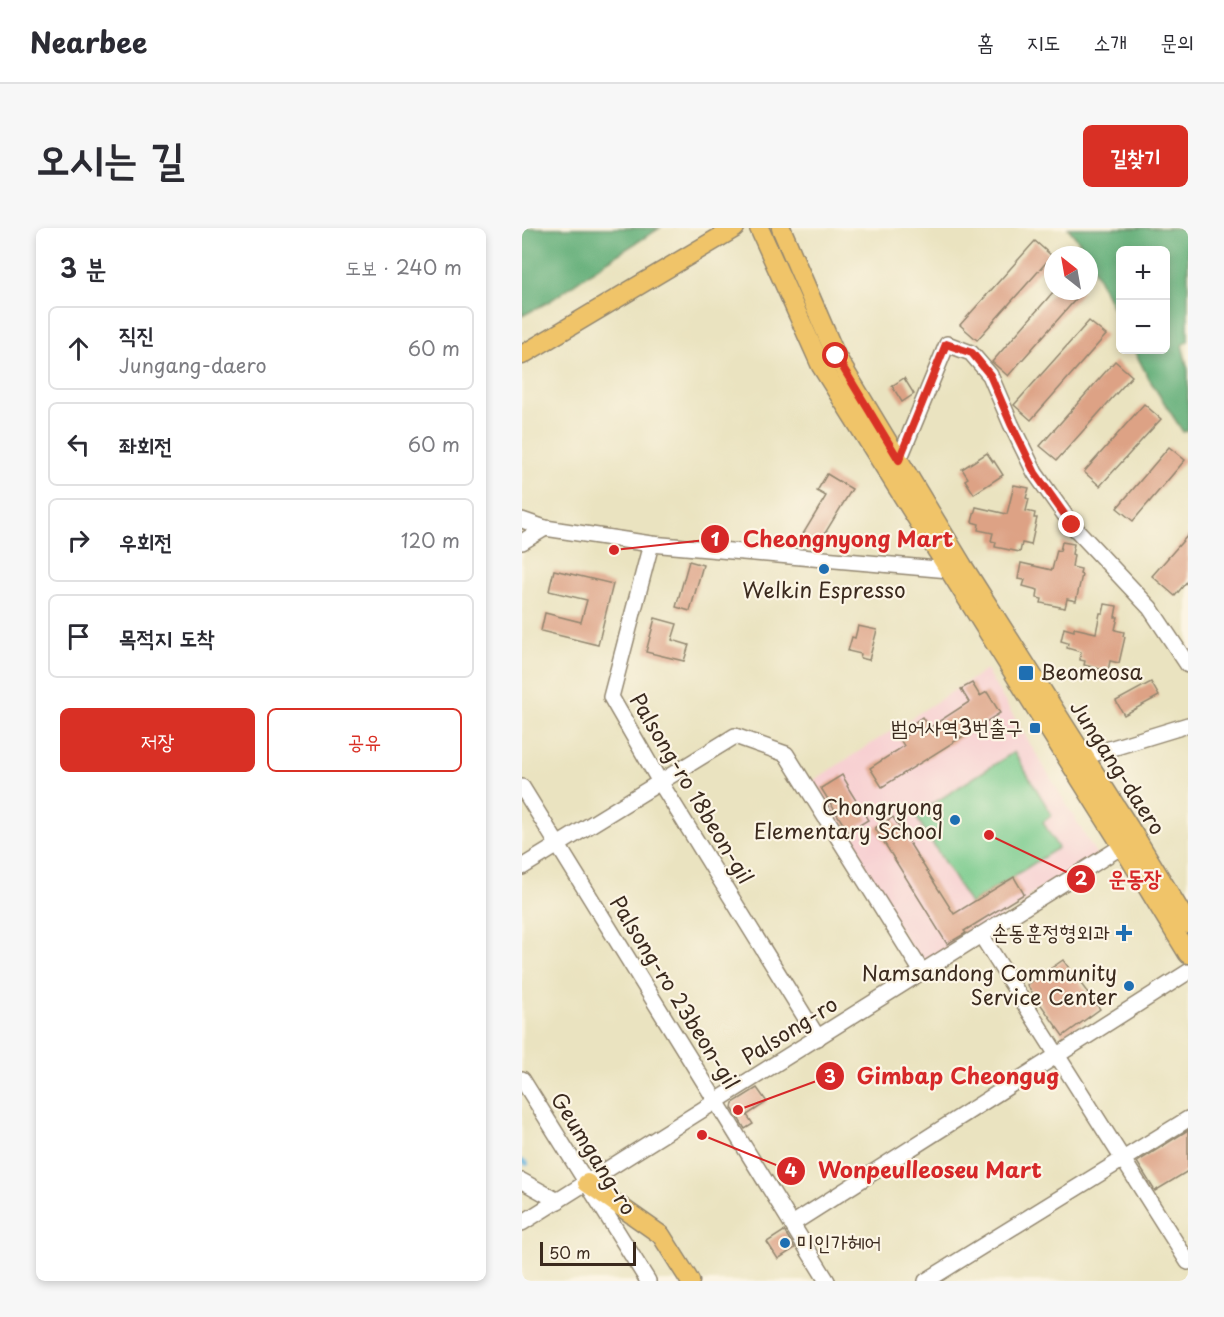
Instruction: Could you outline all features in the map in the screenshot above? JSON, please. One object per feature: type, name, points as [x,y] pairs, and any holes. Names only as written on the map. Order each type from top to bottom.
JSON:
[{"type":"main road","points":[[522,355],[735,228]]},
{"type":"main road","name":"Jungang-daero","points":[[759,228],[821,366],[949,570],[1129,842],[1188,924]]},
{"type":"main road","name":"Jungang-daero","points":[[781,228],[836,356],[963,566],[1083,757],[1188,954]]},
{"type":"main road","points":[[587,1183],[661,1235],[690,1281]]},
{"type":"street","points":[[899,460],[946,344],[972,353],[990,375],[1035,473],[1072,525],[1150,608],[1188,665]]},
{"type":"street","points":[[522,520],[545,528],[651,544],[949,570]]},
{"type":"street","points":[[522,542],[545,528]]},
{"type":"street","name":"Palsong-ro 18beon-gil","points":[[651,544],[612,697],[660,782],[818,1038]]},
{"type":"street","points":[[1083,757],[1188,725]]},
{"type":"street","points":[[522,867],[735,736],[786,754],[922,972]]},
{"type":"street","name":"Palsong-ro 23beon-gil","points":[[522,787],[827,1281]]},
{"type":"street","name":"Palsong-ro","points":[[522,1223],[1129,842]]},
{"type":"street","points":[[981,935],[1188,1262]]},
{"type":"street","points":[[792,1224],[1188,972]]},
{"type":"street","name":"Geumgang-ro","points":[[522,1079],[648,1281]]},
{"type":"street","points":[[926,1281],[1188,1119]]},
{"type":"street","points":[[522,1181],[558,1201]]},
{"type":"shaded area","name":"Chongryong Elementary School","points":[[986,670],[1098,857],[1029,895],[1029,900],[922,966],[811,782]]},
{"type":"green space","points":[[522,228],[660,228],[604,263],[550,301],[522,316]]},
{"type":"green space","points":[[1068,228],[1188,228],[1188,341],[1182,345],[1188,370],[1188,431],[1183,432],[1149,379],[1136,354],[1170,354],[1170,246],[1116,246],[1116,314],[1098,277],[1098,246],[1082,246]]},
{"type":"green space","points":[[1014,752],[1052,815],[1043,822],[1058,848],[970,904],[915,815]]},
{"type":"building","points":[[1035,241],[1044,249],[1044,265],[977,340],[960,325]]},
{"type":"building","points":[[1046,300],[1075,300],[1008,376],[992,362]]},
{"type":"building","points":[[1089,321],[1106,335],[1031,420],[1014,405]]},
{"type":"building","points":[[1115,361],[1132,376],[1057,460],[1040,446]]},
{"type":"building","points":[[904,378],[914,394],[902,402],[892,386]]},
{"type":"building","points":[[1144,404],[1161,419],[1100,486],[1084,472]]},
{"type":"building","points":[[1169,447],[1185,460],[1133,521],[1117,508]]},
{"type":"building","points":[[987,453],[1003,475],[974,494],[965,480],[968,478],[962,469]]},
{"type":"building","points":[[827,474],[852,489],[816,548],[800,539],[826,496],[817,491]]},
{"type":"building","points":[[1014,485],[1029,488],[1026,511],[1035,513],[1034,518],[1037,518],[1031,545],[1022,543],[1020,552],[995,547],[996,542],[991,541],[993,533],[978,530],[979,524],[972,522],[976,507],[1007,514]]},
{"type":"building","points":[[1188,535],[1188,580],[1175,596],[1152,576]]},
{"type":"building","points":[[1062,542],[1074,544],[1072,567],[1081,569],[1080,574],[1082,575],[1076,601],[1067,599],[1065,608],[1041,603],[1042,599],[1037,598],[1038,590],[1023,586],[1025,580],[1018,579],[1021,563],[1052,570],[1057,550],[1060,551]]},
{"type":"building","points":[[689,561],[703,565],[690,611],[676,607]]},
{"type":"building","points":[[554,570],[613,584],[598,645],[541,631],[545,613],[581,622],[587,600],[549,591]]},
{"type":"building","points":[[1105,604],[1117,606],[1115,617],[1118,617],[1115,630],[1124,632],[1125,637],[1119,663],[1110,661],[1108,671],[1084,665],[1085,661],[1080,660],[1081,652],[1067,648],[1068,643],[1061,641],[1064,628],[1096,633],[1100,613],[1103,613]]},
{"type":"building","points":[[655,618],[677,624],[672,640],[689,645],[684,661],[646,652]]},
{"type":"building","points":[[858,626],[877,630],[869,660],[860,658],[861,654],[848,651]]},
{"type":"building","points":[[1151,682],[1159,696],[1124,715],[1116,701]]},
{"type":"building","points":[[972,683],[980,696],[987,692],[1000,713],[882,787],[870,768],[904,746],[900,739],[914,730],[911,725],[922,717],[929,728],[969,702],[961,689]]},
{"type":"building","points":[[842,775],[868,820],[848,832],[821,788]]},
{"type":"building","points":[[893,817],[954,914],[1014,877],[1024,894],[947,944],[875,828]]},
{"type":"building","points":[[1063,960],[1100,1009],[1063,1036],[1027,985]]},
{"type":"building","points":[[757,1088],[767,1102],[747,1115],[753,1124],[745,1129],[732,1108],[733,1103]]},
{"type":"building","points":[[1188,1130],[1188,1171],[1155,1191],[1137,1162]]},
{"type":"building","points":[[784,1231],[795,1248],[778,1259],[767,1242]]},
{"type":"waterway","points":[[522,1161],[527,1164]]},
{"type":"place","name":"Cheongnyong Mart","points":[[614,550]]},
{"type":"place","name":"Welkin Espresso","points":[[824,569]]},
{"type":"place","name":"Beomeosa","points":[[1026,673]]},
{"type":"place","name":"범어사역3번출구","points":[[1035,728]]},
{"type":"place","name":"Chongryong Elementary School","points":[[955,820]]},
{"type":"place","name":"운동장","points":[[989,835]]},
{"type":"place","name":"손동훈정형외과","points":[[1124,933]]},
{"type":"place","name":"Namsandong Community Service Center","points":[[1129,986]]},
{"type":"place","name":"Gimbap Cheongug","points":[[738,1110]]},
{"type":"place","name":"Wonpeulleoseu Mart","points":[[702,1135]]},
{"type":"place","name":"미인가헤어","points":[[785,1243]]},
{"type":"route","points":[[836,356],[899,460],[946,344],[972,353],[990,375],[1035,473],[1072,525]]}]
